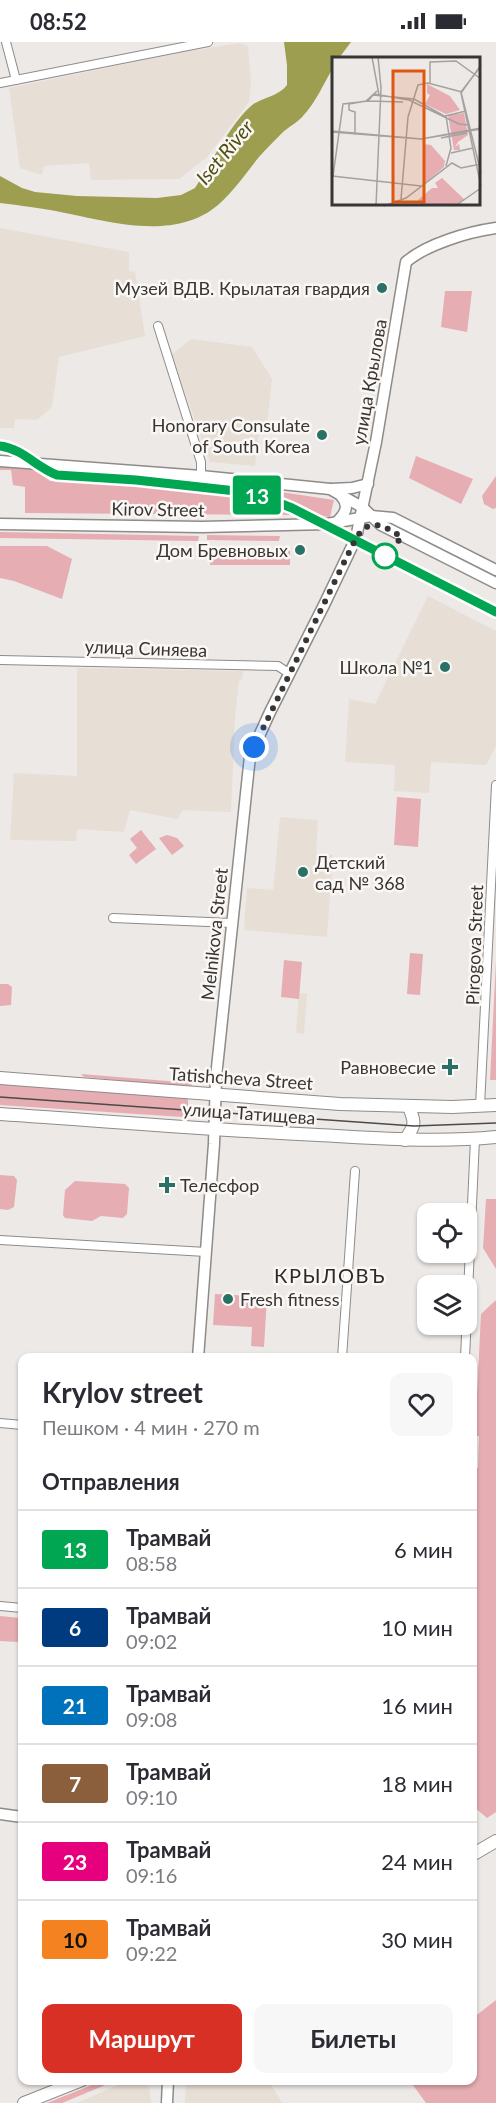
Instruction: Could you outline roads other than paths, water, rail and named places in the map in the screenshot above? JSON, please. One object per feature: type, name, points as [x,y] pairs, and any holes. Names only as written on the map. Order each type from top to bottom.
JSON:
[{"type":"main road","name":"Tatishcheva Street","points":[[0,1078],[340,1104],[409,1107],[496,1105]]},
{"type":"main road","points":[[405,1140],[414,1126],[409,1107]]},
{"type":"main road","name":"улица Татищева","points":[[0,1114],[405,1140],[496,1137]]},
{"type":"main road","points":[[477,1852],[496,1841]]},
{"type":"main road","points":[[24,2103],[69,2085]]},
{"type":"street","points":[[6,42],[16,80]]},
{"type":"street","points":[[0,83],[188,43],[208,42]]},
{"type":"street","name":"улица Крылова","points":[[356,538],[358,515],[368,484],[406,262],[417,253],[471,233],[496,228]]},
{"type":"street","points":[[158,326],[201,462],[201,476]]},
{"type":"street","points":[[0,461],[201,476],[335,491],[368,484],[367,498],[379,511],[496,570]]},
{"type":"street","points":[[335,491],[358,515],[393,518]]},
{"type":"street","points":[[335,491],[346,501],[345,513],[337,524],[352,529],[356,538],[366,526],[381,525]]},
{"type":"street","name":"Kirov Street","points":[[0,524],[202,527],[337,524],[358,515]]},
{"type":"street","points":[[371,516],[381,525],[496,584]]},
{"type":"street","name":"Melnikova Street","points":[[198,1353],[215,1129],[216,1077],[250,756],[356,538]]},
{"type":"street","name":"улица Синяева","points":[[0,660],[278,666],[290,674]]},
{"type":"street","name":"Pirogova Street","points":[[480,1106],[496,784]]},
{"type":"street","points":[[113,918],[232,923]]},
{"type":"street","points":[[465,1353],[475,1139]]},
{"type":"street","points":[[342,1353],[355,1171]]},
{"type":"street","points":[[0,1240],[206,1252]]},
{"type":"street","points":[[0,1423],[18,1425]]},
{"type":"street","points":[[0,1606],[18,1608]]},
{"type":"street","points":[[0,1814],[18,1816]]},
{"type":"street","points":[[167,2103],[168,2085]]},
{"type":"water","name":"Iset River","points":[[284,42],[351,42],[340,57],[332,57],[332,70],[308,111],[267,148],[224,200],[200,217],[180,224],[136,226],[0,203],[0,176],[35,192],[77,196],[157,198],[181,195],[195,188],[228,133],[243,113],[255,103],[279,92],[287,85]]},
{"type":"tram line","points":[[0,446],[22,454],[57,475],[136,480],[245,492],[264,497],[292,508],[496,612]]},
{"type":"tram line","name":"13","points":[[0,446],[14,448],[48,472],[57,475],[196,486],[245,492],[264,497],[292,508],[337,533],[496,612]]},
{"type":"tram line","points":[[0,1097],[414,1126],[496,1123]]},
{"type":"place","name":"Музей ВДВ. Крылатая гвардия","points":[[382,288]]},
{"type":"place","name":"Honorary Consulate of South Korea","points":[[322,435]]},
{"type":"place","name":"Дом Бревновых","points":[[300,550]]},
{"type":"place","name":"Школа №1","points":[[445,667]]},
{"type":"place","name":"Детский сад № 368","points":[[303,872]]},
{"type":"place","name":"Равновесие","points":[[450,1067]]},
{"type":"place","name":"Телесфор","points":[[167,1185]]},
{"type":"place","name":"Fresh fitness","points":[[228,1299]]},
{"type":"district","name":"КРЫЛОВЪ","points":[[330,1275]]}]
